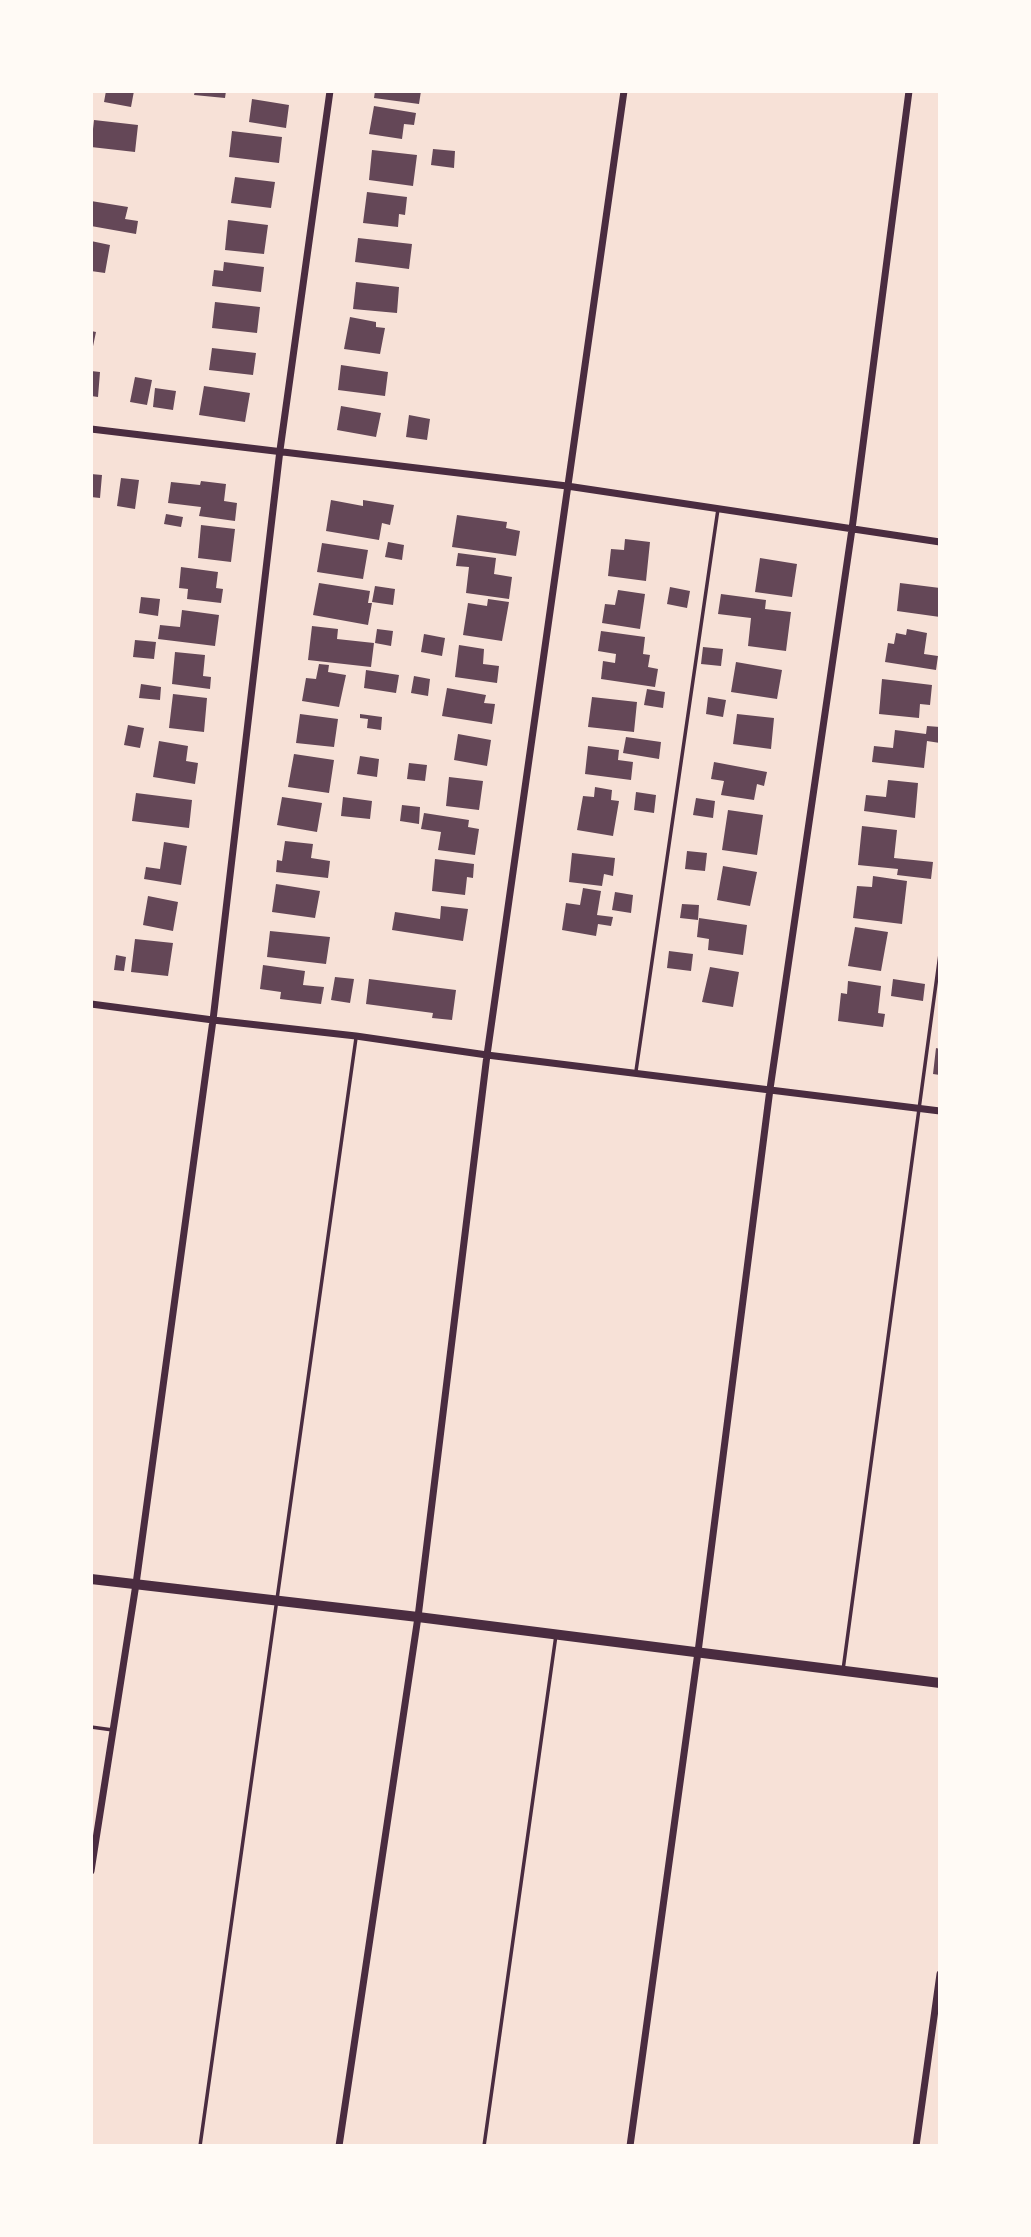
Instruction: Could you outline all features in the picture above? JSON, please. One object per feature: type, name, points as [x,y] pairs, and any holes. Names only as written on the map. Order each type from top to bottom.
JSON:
[{"type":"main road","points":[[91,1579],[940,1683]]},
{"type":"street","points":[[91,1871],[136,1584],[213,1020],[280,450],[330,91]]},
{"type":"street","points":[[339,2146],[418,1617],[487,1055],[624,91]]},
{"type":"street","points":[[630,2146],[698,1652],[770,1089],[852,529],[909,91]]},
{"type":"street","points":[[91,429],[567,486],[940,542]]},
{"type":"street","points":[[91,1004],[356,1035],[487,1055],[940,1111]]},
{"type":"street","points":[[916,2146],[940,1974]]},
{"type":"lane","points":[[636,1073],[718,509]]},
{"type":"lane","points":[[843,1671],[940,954]]},
{"type":"lane","points":[[200,2146],[356,1035]]},
{"type":"lane","points":[[484,2146],[556,1634]]},
{"type":"lane","points":[[91,1727],[113,1730]]},
{"type":"building","points":[[106,91],[134,91],[131,107],[104,102]]},
{"type":"building","points":[[195,91],[226,91],[225,98],[194,95]]},
{"type":"building","points":[[375,91],[421,91],[419,104],[374,98]]},
{"type":"building","points":[[252,99],[289,105],[286,128],[249,122]]},
{"type":"building","points":[[374,106],[416,113],[414,125],[404,124],[402,139],[369,134]]},
{"type":"building","points":[[94,120],[138,125],[135,152],[91,147]]},
{"type":"building","points":[[232,131],[282,137],[279,163],[229,157]]},
{"type":"building","points":[[433,149],[455,151],[454,168],[431,165]]},
{"type":"building","points":[[372,150],[417,155],[413,186],[369,180]]},
{"type":"building","points":[[235,177],[275,182],[271,208],[231,203]]},
{"type":"building","points":[[367,192],[407,197],[405,215],[399,214],[398,227],[363,223]]},
{"type":"building","points":[[91,201],[128,207],[125,219],[138,221],[136,234],[91,226]]},
{"type":"building","points":[[228,220],[268,225],[264,254],[225,250]]},
{"type":"building","points":[[358,238],[412,244],[409,269],[355,262]]},
{"type":"building","points":[[91,241],[110,245],[105,273],[91,271]]},
{"type":"building","points":[[224,262],[264,267],[261,292],[212,286],[214,270],[223,271]]},
{"type":"building","points":[[356,282],[399,287],[397,313],[353,309]]},
{"type":"building","points":[[215,302],[260,307],[257,333],[212,328]]},
{"type":"building","points":[[350,317],[376,322],[376,327],[385,328],[380,354],[344,349]]},
{"type":"building","points":[[91,331],[96,332],[92,351],[91,351]]},
{"type":"building","points":[[212,348],[256,353],[253,375],[209,370]]},
{"type":"building","points":[[341,365],[388,372],[385,396],[338,390]]},
{"type":"building","points":[[91,371],[100,372],[98,397],[91,396]]},
{"type":"building","points":[[135,377],[152,380],[147,405],[130,402]]},
{"type":"building","points":[[204,386],[250,393],[245,422],[199,415]]},
{"type":"building","points":[[155,388],[176,391],[173,410],[153,407]]},
{"type":"building","points":[[341,406],[381,413],[376,437],[337,430]]},
{"type":"building","points":[[409,415],[430,419],[427,440],[406,437]]},
{"type":"building","points":[[91,474],[102,475],[100,498],[91,497]]},
{"type":"building","points":[[121,478],[139,480],[135,509],[117,506]]},
{"type":"building","points":[[201,481],[226,484],[224,501],[237,503],[235,521],[199,516],[201,507],[168,503],[171,482],[200,485]]},
{"type":"building","points":[[331,500],[363,506],[363,500],[394,505],[390,525],[382,523],[379,540],[326,531]]},
{"type":"building","points":[[166,514],[183,517],[181,527],[164,524]]},
{"type":"building","points":[[457,515],[507,522],[506,528],[520,531],[516,556],[452,547]]},
{"type":"building","points":[[201,525],[235,529],[231,562],[198,558]]},
{"type":"building","points":[[625,539],[650,542],[646,581],[608,576],[611,549],[624,550]]},
{"type":"building","points":[[388,542],[404,545],[402,560],[385,557]]},
{"type":"building","points":[[322,543],[368,550],[363,579],[317,572]]},
{"type":"building","points":[[458,553],[496,558],[494,574],[512,577],[509,599],[466,593],[469,567],[456,566]]},
{"type":"building","points":[[760,558],[797,564],[792,597],[755,592]]},
{"type":"building","points":[[181,567],[218,572],[216,588],[223,589],[221,603],[187,599],[188,589],[179,588]]},
{"type":"building","points":[[319,583],[370,591],[368,603],[372,603],[368,625],[313,615]]},
{"type":"building","points":[[900,583],[940,588],[940,617],[897,611]]},
{"type":"building","points":[[375,586],[395,589],[393,605],[372,602]]},
{"type":"building","points":[[670,587],[690,591],[687,608],[667,604]]},
{"type":"building","points":[[618,590],[645,594],[640,629],[602,623],[605,604],[615,605]]},
{"type":"building","points":[[721,594],[766,600],[765,609],[791,612],[786,651],[748,646],[751,618],[718,614]]},
{"type":"building","points":[[141,597],[160,599],[158,616],[139,613]]},
{"type":"building","points":[[488,599],[509,602],[502,641],[463,635],[468,603],[487,606]]},
{"type":"building","points":[[182,610],[219,615],[215,646],[158,639],[160,625],[180,627]]},
{"type":"building","points":[[312,626],[338,629],[337,639],[374,643],[371,667],[308,660]]},
{"type":"building","points":[[377,629],[393,631],[391,646],[375,643]]},
{"type":"building","points":[[907,629],[927,633],[924,654],[938,656],[936,670],[885,662],[888,643],[894,644],[896,633],[906,635]]},
{"type":"building","points":[[601,631],[645,637],[643,654],[650,655],[648,667],[658,669],[655,687],[601,679],[603,661],[615,663],[616,654],[598,651]]},
{"type":"building","points":[[424,634],[445,638],[442,656],[421,652]]},
{"type":"building","points":[[135,640],[156,642],[154,659],[133,657]]},
{"type":"building","points":[[459,645],[484,649],[483,664],[499,666],[497,683],[455,677]]},
{"type":"building","points":[[703,647],[723,649],[721,666],[701,664]]},
{"type":"building","points":[[175,652],[205,655],[203,676],[211,677],[210,689],[172,684]]},
{"type":"building","points":[[736,662],[782,670],[777,699],[731,692]]},
{"type":"building","points":[[319,664],[329,665],[328,672],[346,675],[339,707],[302,701],[306,678],[316,679]]},
{"type":"building","points":[[366,670],[399,675],[396,693],[364,688]]},
{"type":"building","points":[[414,676],[430,679],[428,696],[411,693]]},
{"type":"building","points":[[882,679],[932,685],[930,705],[920,704],[919,718],[879,714]]},
{"type":"building","points":[[141,684],[161,687],[160,700],[139,698]]},
{"type":"building","points":[[447,688],[486,695],[484,703],[495,704],[492,724],[442,716]]},
{"type":"building","points":[[647,689],[665,692],[663,708],[644,705]]},
{"type":"building","points":[[173,694],[207,698],[204,732],[169,728]]},
{"type":"building","points":[[592,697],[637,702],[634,732],[588,727]]},
{"type":"building","points":[[708,697],[726,700],[723,717],[706,714]]},
{"type":"building","points":[[300,714],[338,719],[334,747],[296,743]]},
{"type":"building","points":[[360,714],[382,717],[381,730],[367,728],[368,719],[360,718]]},
{"type":"building","points":[[737,714],[774,718],[771,749],[733,744]]},
{"type":"building","points":[[128,725],[144,728],[140,748],[124,745]]},
{"type":"building","points":[[927,726],[940,727],[940,743],[927,741],[924,768],[872,762],[874,746],[893,748],[895,730],[926,734]]},
{"type":"building","points":[[458,734],[491,740],[487,766],[454,760]]},
{"type":"building","points":[[626,737],[661,742],[659,759],[623,753]]},
{"type":"building","points":[[159,741],[188,746],[186,761],[198,763],[195,784],[153,777]]},
{"type":"building","points":[[588,746],[619,750],[618,760],[633,762],[631,780],[585,774]]},
{"type":"building","points":[[294,754],[334,760],[329,793],[288,787]]},
{"type":"building","points":[[360,756],[379,759],[377,777],[357,774]]},
{"type":"building","points":[[714,762],[767,772],[764,786],[757,784],[754,800],[721,795],[724,781],[711,779]]},
{"type":"building","points":[[409,763],[427,765],[425,781],[407,779]]},
{"type":"building","points":[[449,777],[483,781],[479,810],[446,806]]},
{"type":"building","points":[[888,780],[918,783],[915,818],[864,811],[866,795],[886,797]]},
{"type":"building","points":[[595,787],[612,790],[611,800],[619,801],[613,836],[577,830],[583,796],[594,797]]},
{"type":"building","points":[[636,792],[656,795],[654,813],[634,810]]},
{"type":"building","points":[[136,793],[192,800],[189,828],[132,821]]},
{"type":"building","points":[[282,797],[322,803],[317,832],[277,825]]},
{"type":"building","points":[[343,797],[372,801],[370,819],[341,816]]},
{"type":"building","points":[[696,798],[715,801],[713,818],[693,815]]},
{"type":"building","points":[[402,805],[420,807],[419,824],[400,821]]},
{"type":"building","points":[[728,810],[763,815],[757,855],[722,850]]},
{"type":"building","points":[[424,813],[469,820],[468,827],[479,829],[475,855],[438,850],[441,832],[421,829]]},
{"type":"building","points":[[862,826],[897,830],[894,858],[933,862],[931,879],[897,875],[898,869],[858,865]]},
{"type":"building","points":[[285,841],[313,844],[311,858],[330,861],[328,878],[276,872],[277,860],[282,861]]},
{"type":"building","points":[[164,842],[187,846],[181,885],[144,879],[146,867],[160,869]]},
{"type":"building","points":[[687,851],[707,853],[705,871],[685,869]]},
{"type":"building","points":[[572,853],[615,858],[613,876],[604,874],[602,886],[569,882]]},
{"type":"building","points":[[435,859],[474,864],[473,878],[467,877],[465,895],[432,891]]},
{"type":"building","points":[[723,866],[757,872],[750,906],[717,900]]},
{"type":"building","points":[[873,876],[907,881],[902,924],[853,918],[857,886],[872,887]]},
{"type":"building","points":[[276,884],[320,891],[315,918],[272,912]]},
{"type":"building","points":[[583,888],[601,891],[597,915],[613,917],[611,926],[598,924],[596,936],[562,930],[566,903],[580,905]]},
{"type":"building","points":[[615,892],[633,895],[631,913],[612,910]]},
{"type":"building","points":[[148,896],[178,902],[173,931],[143,925]]},
{"type":"building","points":[[682,904],[699,905],[698,920],[680,918]]},
{"type":"building","points":[[441,906],[468,909],[463,941],[392,930],[395,912],[440,919]]},
{"type":"building","points":[[699,918],[747,925],[743,955],[708,950],[709,939],[697,937]]},
{"type":"building","points":[[855,927],[888,932],[881,971],[848,966]]},
{"type":"building","points":[[270,931],[330,937],[326,964],[267,957]]},
{"type":"building","points":[[135,939],[173,943],[168,976],[131,972]]},
{"type":"building","points":[[669,951],[693,954],[691,971],[667,968]]},
{"type":"building","points":[[116,955],[126,957],[124,971],[114,970]]},
{"type":"building","points":[[263,965],[305,971],[303,985],[324,987],[321,1004],[280,999],[281,992],[260,989]]},
{"type":"building","points":[[710,967],[739,972],[733,1007],[702,1002]]},
{"type":"building","points":[[335,977],[354,979],[350,1003],[331,1000]]},
{"type":"building","points":[[369,979],[456,990],[452,1020],[432,1018],[433,1013],[366,1004]]},
{"type":"building","points":[[893,979],[925,984],[923,1001],[891,996]]},
{"type":"building","points":[[848,981],[881,986],[878,1013],[885,1014],[883,1027],[838,1021],[841,993],[847,994]]},
{"type":"building","points":[[936,1048],[940,1049],[940,1075],[933,1074]]}]
